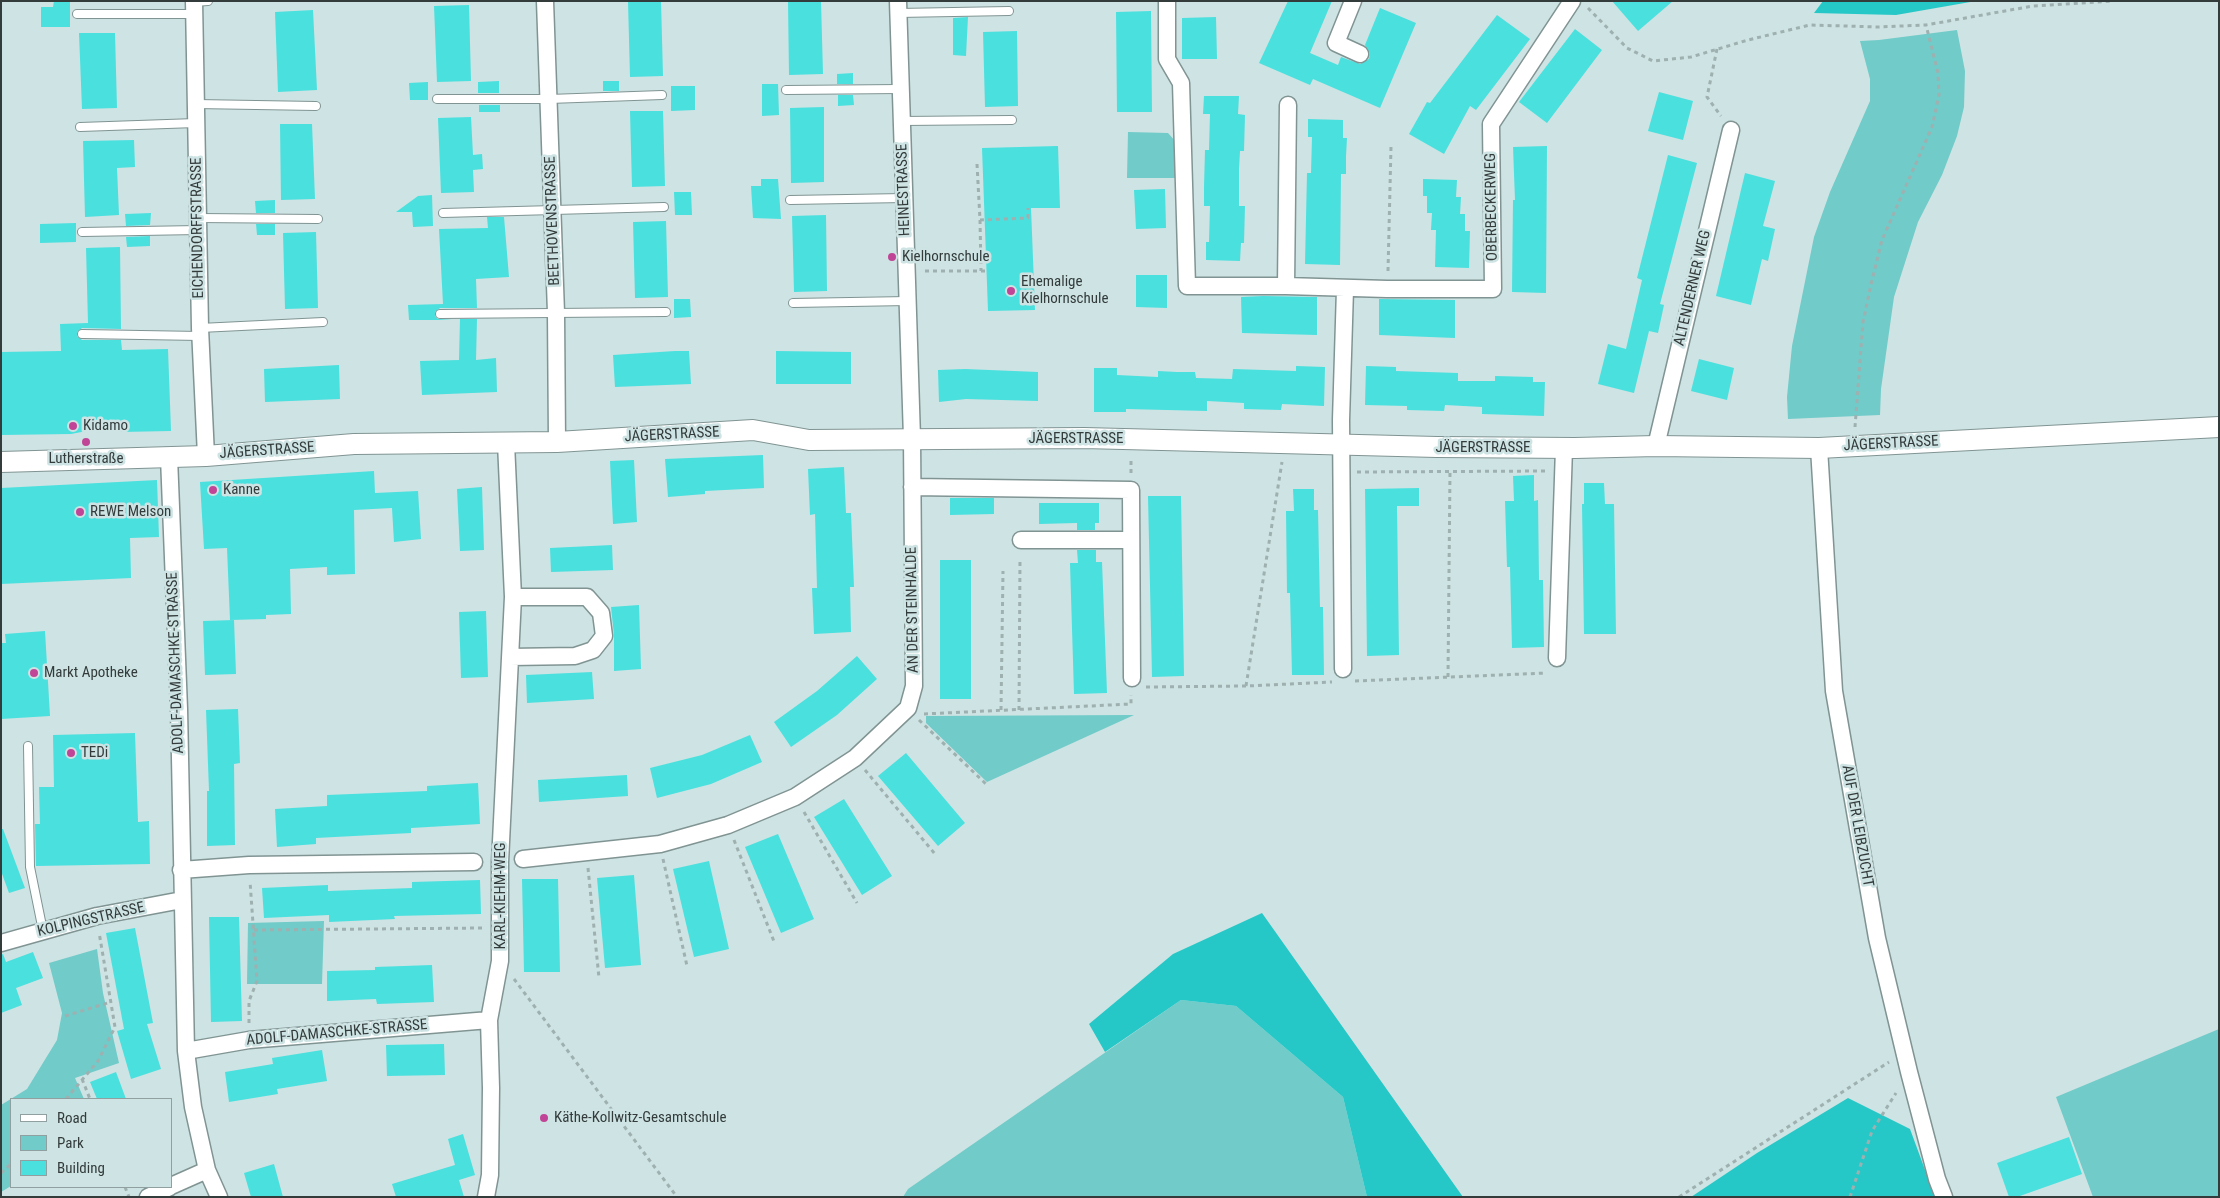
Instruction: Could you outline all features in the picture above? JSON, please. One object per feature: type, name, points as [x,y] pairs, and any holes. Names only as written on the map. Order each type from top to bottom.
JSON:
[{"type":"street","name":"BEETHOVENSTRASSE","points":[[545,1],[556,313],[557,442]]},
{"type":"street","name":"OBERBECKERWEG","points":[[1167,1],[1167,59],[1181,83],[1187,286],[1286,286],[1345,289],[1493,289],[1491,124],[1580,4]]},
{"type":"street","points":[[1353,1],[1336,43],[1360,54]]},
{"type":"street","name":"EICHENDORFFSTRASSE","points":[[194,6],[200,332],[206,456]]},
{"type":"street","name":"HEINESTRASSE","points":[[898,7],[912,438]]},
{"type":"street","points":[[1286,286],[1288,105]]},
{"type":"street","name":"ALTENDERNER WEG","points":[[1656,446],[1731,130]]},
{"type":"street","points":[[1343,675],[1342,444],[1345,289]]},
{"type":"street","name":"JÄGERSTRASSE","points":[[1,462],[206,456],[354,444],[557,442],[753,430],[809,440],[912,438],[1131,439],[1564,448],[1656,446],[1819,448],[2219,427]]},
{"type":"street","name":"AN DER STEINHALDE","points":[[910,711],[914,686],[912,438]]},
{"type":"street","name":"KARL-KIEHM-WEG","points":[[500,961],[502,927],[500,862],[513,597],[506,443]]},
{"type":"street","points":[[1557,658],[1564,448]]},
{"type":"street","name":"AUF DER LEIBZUCHT","points":[[1819,448],[1834,691],[1877,938],[1909,1072],[1937,1179],[1944,1197]]},
{"type":"street","name":"ADOLF-DAMASCHKE-STRASSE","points":[[169,457],[179,709],[186,1051],[192,1107],[207,1170],[219,1197]]},
{"type":"street","points":[[912,488],[1131,490],[1131,683]]},
{"type":"street","points":[[1020,540],[1131,540]]},
{"type":"street","points":[[510,657],[575,656],[594,650],[604,636],[602,612],[587,597],[513,597]]},
{"type":"street","points":[[523,859],[660,844],[728,826],[795,797],[855,758],[910,711]]},
{"type":"street","points":[[181,870],[249,865],[474,862]]},
{"type":"street","name":"KOLPINGSTRASSE","points":[[1,944],[97,916],[182,900]]},
{"type":"street","points":[[486,1197],[490,1166],[491,1088],[488,1020],[500,961]]},
{"type":"street","name":"ADOLF-DAMASCHKE-STRASSE","points":[[186,1051],[249,1040],[488,1020]]},
{"type":"street","points":[[172,1186],[207,1170]]},
{"type":"street","points":[[148,1197],[167,1188]]},
{"type":"lane","points":[[77,14],[194,6],[208,1]]},
{"type":"lane","points":[[898,7],[1009,11]]},
{"type":"lane","points":[[786,90],[900,88]]},
{"type":"lane","points":[[437,99],[549,99],[662,95]]},
{"type":"lane","points":[[196,104],[316,106]]},
{"type":"lane","points":[[902,121],[1012,120]]},
{"type":"lane","points":[[80,127],[196,123]]},
{"type":"lane","points":[[790,200],[904,198]]},
{"type":"lane","points":[[443,213],[664,207]]},
{"type":"lane","points":[[82,232],[198,224],[318,219]]},
{"type":"lane","points":[[793,303],[908,301]]},
{"type":"lane","points":[[440,314],[666,312]]},
{"type":"lane","points":[[82,334],[200,332],[323,322]]},
{"type":"lane","points":[[28,746],[30,867],[43,931]]},
{"type":"path","points":[[1580,4],[1627,48],[1653,61],[1691,57],[1810,25],[1878,27],[1926,25],[2033,6],[2113,1]]},
{"type":"path","points":[[1854,446],[1862,322],[1872,280],[1882,240],[1932,127],[1939,95],[1938,73],[1926,25]]},
{"type":"path","points":[[1716,49],[1707,97],[1731,130]]},
{"type":"path","points":[[1387,289],[1392,146]]},
{"type":"path","points":[[977,164],[981,271]]},
{"type":"path","points":[[980,220],[1028,218],[1028,208]]},
{"type":"path","points":[[907,271],[987,271]]},
{"type":"path","points":[[1131,439],[1131,490]]},
{"type":"path","points":[[1246,686],[1284,443]]},
{"type":"path","points":[[1448,677],[1450,471]]},
{"type":"path","points":[[1342,472],[1564,472]]},
{"type":"path","points":[[1019,710],[1020,540]]},
{"type":"path","points":[[1001,710],[1003,571]]},
{"type":"path","points":[[910,711],[1019,710],[1131,704],[1131,683],[1246,686],[1343,675],[1448,677],[1557,672],[1557,658]]},
{"type":"path","points":[[910,711],[986,784]]},
{"type":"path","points":[[855,758],[934,854]]},
{"type":"path","points":[[795,797],[857,903]]},
{"type":"path","points":[[728,826],[775,944]]},
{"type":"path","points":[[660,844],[687,966]]},
{"type":"path","points":[[587,853],[599,978]]},
{"type":"path","points":[[249,865],[257,981],[249,1002],[249,1040]]},
{"type":"path","points":[[67,1098],[98,1061],[115,1027],[97,916]]},
{"type":"path","points":[[254,930],[502,927]]},
{"type":"path","name":"KARL-KIEHM-WEG","points":[[500,961],[677,1197]]},
{"type":"path","points":[[66,1016],[111,1002]]},
{"type":"path","points":[[1679,1197],[1905,1053]]},
{"type":"path","points":[[1850,1197],[1872,1130],[1909,1072]]},
{"type":"path","points":[[82,1078],[90,1098]]},
{"type":"green space","points":[[1957,30],[1965,71],[1964,107],[1957,136],[1942,175],[1918,222],[1894,297],[1881,389],[1880,415],[1788,419],[1787,397],[1792,346],[1814,237],[1830,192],[1870,101],[1870,79],[1860,41]]},
{"type":"green space","points":[[1128,132],[1168,133],[1176,142],[1175,178],[1127,178]]},
{"type":"green space","points":[[1134,715],[987,782],[926,723],[926,716]]},
{"type":"green space","points":[[324,921],[322,984],[247,984],[248,923]]},
{"type":"green space","points":[[97,949],[103,993],[119,1063],[75,1078],[84,1098],[12,1098],[27,1089],[57,1040],[62,1013],[49,963]]},
{"type":"green space","points":[[1181,1000],[1236,1006],[1343,1097],[1367,1197],[903,1197],[908,1189]]},
{"type":"green space","points":[[2219,1029],[2219,1197],[2093,1197],[2056,1097]]},
{"type":"green space","points":[[10,1099],[10,1187],[1,1192],[1,1105]]},
{"type":"shaded area","points":[[1823,1],[1976,1],[1896,15],[1814,13]]},
{"type":"shaded area","points":[[1262,913],[1463,1197],[1367,1197],[1343,1097],[1236,1006],[1181,1000],[1105,1052],[1089,1024],[1173,954]]},
{"type":"shaded area","points":[[1848,1098],[1910,1129],[1935,1197],[1691,1197],[1757,1153]]},
{"type":"building","points":[[54,1],[70,1],[70,27],[41,27],[41,7],[53,7]]},
{"type":"building","points":[[628,1],[661,1],[663,76],[630,77]]},
{"type":"building","points":[[788,1],[821,1],[823,74],[789,75]]},
{"type":"building","points":[[1288,1],[1332,1],[1310,53],[1338,65],[1341,57],[1360,64],[1369,59],[1370,53],[1365,45],[1380,8],[1416,23],[1380,108],[1313,79],[1310,85],[1259,63]]},
{"type":"building","points":[[1612,1],[1673,1],[1638,31]]},
{"type":"building","points":[[469,5],[471,81],[437,82],[434,6]]},
{"type":"building","points":[[313,10],[317,90],[278,92],[275,12]]},
{"type":"building","points":[[1151,11],[1152,112],[1117,112],[1116,12]]},
{"type":"building","points":[[1497,15],[1530,39],[1476,110],[1470,106],[1444,154],[1409,134],[1427,102],[1430,103]]},
{"type":"building","points":[[968,17],[966,56],[953,55],[953,18]]},
{"type":"building","points":[[1216,17],[1217,59],[1182,59],[1182,18]]},
{"type":"building","points":[[1575,29],[1602,50],[1547,123],[1519,102]]},
{"type":"building","points":[[1017,31],[1018,106],[985,107],[983,32]]},
{"type":"building","points":[[79,33],[115,33],[117,108],[82,109]]},
{"type":"building","points":[[853,73],[853,84],[837,84],[837,74]]},
{"type":"building","points":[[499,81],[499,93],[478,93],[478,82]]},
{"type":"building","points":[[603,81],[619,81],[619,91],[603,91]]},
{"type":"building","points":[[428,82],[428,100],[410,100],[409,83]]},
{"type":"building","points":[[762,84],[778,84],[779,115],[762,116]]},
{"type":"building","points":[[671,86],[695,86],[695,110],[671,111]]},
{"type":"building","points":[[1659,92],[1693,101],[1683,140],[1648,131]]},
{"type":"building","points":[[838,95],[853,95],[854,105],[838,106]]},
{"type":"building","points":[[1204,96],[1239,96],[1238,114],[1245,115],[1244,151],[1240,151],[1239,169],[1239,206],[1245,206],[1244,243],[1241,243],[1240,261],[1206,260],[1206,242],[1209,242],[1210,206],[1204,206],[1205,150],[1209,150],[1210,114],[1203,114]]},
{"type":"building","points":[[479,105],[500,105],[500,112],[479,112]]},
{"type":"building","points":[[824,107],[824,182],[791,183],[790,108]]},
{"type":"building","points":[[630,111],[663,111],[665,186],[632,187]]},
{"type":"building","points":[[471,117],[473,155],[482,154],[483,169],[473,170],[474,192],[441,193],[438,118]]},
{"type":"building","points":[[1308,119],[1343,120],[1343,138],[1347,138],[1346,174],[1341,174],[1340,265],[1305,264],[1307,173],[1311,173],[1312,137],[1308,137]]},
{"type":"building","points":[[280,124],[312,124],[315,199],[281,200]]},
{"type":"building","points":[[134,140],[135,167],[117,168],[119,215],[85,217],[83,141]]},
{"type":"building","points":[[1058,146],[1060,208],[1031,208],[1035,310],[988,311],[982,148]]},
{"type":"building","points":[[1547,146],[1546,293],[1512,292],[1513,200],[1515,200],[1513,147]]},
{"type":"building","points":[[1668,155],[1697,163],[1660,304],[1664,305],[1658,333],[1649,331],[1634,393],[1598,384],[1608,344],[1626,349],[1642,280],[1637,278]]},
{"type":"building","points":[[1745,173],[1775,181],[1763,226],[1775,229],[1768,261],[1762,259],[1751,305],[1716,296]]},
{"type":"building","points":[[761,179],[778,179],[781,219],[753,218],[751,186],[761,186]]},
{"type":"building","points":[[1423,179],[1457,180],[1456,197],[1461,197],[1460,214],[1465,214],[1465,231],[1470,231],[1469,268],[1435,267],[1436,230],[1431,230],[1432,213],[1427,213],[1427,196],[1423,196]]},
{"type":"building","points":[[1165,189],[1166,228],[1136,229],[1134,190]]},
{"type":"building","points":[[674,192],[691,192],[692,215],[675,215]]},
{"type":"building","points":[[432,195],[433,226],[413,227],[412,212],[396,212],[418,196]]},
{"type":"building","points":[[275,200],[275,213],[256,213],[255,201]]},
{"type":"building","points":[[151,213],[150,225],[126,226],[125,214]]},
{"type":"building","points":[[826,215],[827,291],[794,292],[792,216]]},
{"type":"building","points":[[487,217],[504,217],[509,277],[476,279],[477,308],[440,308],[435,312],[435,316],[438,319],[452,320],[409,320],[408,305],[443,304],[439,229],[488,228]]},
{"type":"building","points":[[666,221],[668,297],[635,298],[633,222]]},
{"type":"building","points":[[76,223],[76,242],[40,243],[40,224]]},
{"type":"building","points":[[256,224],[275,224],[275,235],[257,235]]},
{"type":"building","points":[[316,232],[318,308],[285,309],[283,233]]},
{"type":"building","points":[[150,236],[150,246],[127,247],[126,237]]},
{"type":"building","points":[[120,247],[121,329],[82,328],[77,332],[77,336],[82,340],[121,340],[122,350],[168,349],[171,431],[121,432],[97,429],[71,434],[1,435],[1,352],[61,351],[60,324],[88,323],[86,248]]},
{"type":"building","points":[[1136,275],[1167,275],[1167,308],[1136,307]]},
{"type":"building","points":[[1241,297],[1317,297],[1317,335],[1242,333]]},
{"type":"building","points":[[674,299],[690,299],[691,317],[674,318]]},
{"type":"building","points":[[1379,299],[1455,300],[1455,338],[1379,335]]},
{"type":"building","points":[[460,319],[477,319],[476,360],[496,358],[497,392],[422,395],[420,361],[459,360]]},
{"type":"building","points":[[689,351],[691,384],[615,387],[613,355]]},
{"type":"building","points":[[776,351],[851,352],[851,384],[776,384]]},
{"type":"building","points":[[1699,359],[1734,368],[1727,400],[1691,391]]},
{"type":"building","points":[[339,365],[340,399],[265,402],[264,369]]},
{"type":"building","points":[[1296,366],[1325,367],[1324,406],[1282,404],[1281,410],[1244,409],[1244,403],[1207,401],[1207,411],[1126,409],[1126,412],[1094,412],[1094,368],[1117,368],[1117,375],[1158,377],[1158,371],[1195,372],[1196,378],[1232,379],[1233,369],[1296,371]]},
{"type":"building","points":[[1366,366],[1396,367],[1396,371],[1458,373],[1458,381],[1495,381],[1495,376],[1533,377],[1533,382],[1545,382],[1544,416],[1482,414],[1482,407],[1445,405],[1444,411],[1407,410],[1407,406],[1365,405]]},
{"type":"building","points":[[965,369],[1038,372],[1038,401],[966,399],[939,402],[938,370]]},
{"type":"building","points":[[763,455],[764,488],[705,491],[705,494],[668,497],[665,459]]},
{"type":"building","points":[[634,460],[637,522],[613,524],[610,461]]},
{"type":"building","points":[[844,467],[846,513],[851,513],[854,587],[850,587],[851,632],[814,634],[812,588],[817,588],[815,514],[810,515],[808,469]]},
{"type":"building","points":[[374,471],[375,493],[418,491],[421,539],[394,542],[392,508],[354,510],[355,574],[327,575],[327,567],[290,569],[291,614],[266,615],[266,619],[230,620],[227,548],[204,549],[200,482]]},
{"type":"building","points":[[1534,475],[1534,501],[1538,500],[1539,580],[1543,580],[1544,647],[1512,648],[1510,567],[1507,567],[1505,501],[1514,501],[1513,476]]},
{"type":"building","name":"REWE Melson","points":[[157,480],[159,537],[130,538],[131,578],[1,584],[1,488]]},
{"type":"building","points":[[1584,483],[1604,483],[1605,504],[1614,504],[1616,634],[1584,634],[1582,504],[1584,504]]},
{"type":"building","points":[[482,487],[484,550],[460,551],[457,489]]},
{"type":"building","points":[[1419,488],[1419,506],[1397,506],[1399,655],[1367,656],[1365,489]]},
{"type":"building","points":[[1293,489],[1314,489],[1314,510],[1318,510],[1320,607],[1323,607],[1324,675],[1292,675],[1290,593],[1287,593],[1286,511],[1294,511]]},
{"type":"building","points":[[1148,496],[1181,496],[1184,676],[1152,677]]},
{"type":"building","points":[[950,498],[994,498],[994,514],[950,515]]},
{"type":"building","points":[[1039,503],[1099,503],[1099,523],[1095,523],[1095,530],[1077,530],[1077,523],[1039,524]]},
{"type":"building","points":[[612,545],[613,570],[551,572],[550,548]]},
{"type":"building","points":[[1077,550],[1096,550],[1096,562],[1102,562],[1107,693],[1074,694],[1070,563],[1078,563]]},
{"type":"building","points":[[940,560],[971,560],[971,699],[940,699]]},
{"type":"building","points":[[639,605],[641,669],[614,671],[614,635],[611,607]]},
{"type":"building","points":[[486,611],[488,677],[461,678],[459,612]]},
{"type":"building","points":[[234,620],[236,674],[205,675],[203,621]]},
{"type":"building","points":[[45,631],[50,716],[1,719],[1,643],[6,643],[5,634]]},
{"type":"building","points":[[857,656],[877,679],[837,715],[791,747],[774,722],[817,691]]},
{"type":"building","points":[[592,672],[594,699],[527,703],[526,675]]},
{"type":"building","points":[[238,709],[240,763],[234,764],[235,845],[207,846],[207,791],[209,791],[206,710]]},
{"type":"building","points":[[135,733],[138,822],[149,821],[150,864],[36,866],[35,824],[40,824],[39,787],[54,787],[53,735]]},
{"type":"building","points":[[750,735],[762,762],[711,784],[657,798],[650,768],[702,755]]},
{"type":"building","points":[[906,753],[965,823],[938,846],[878,776]]},
{"type":"building","points":[[627,775],[628,796],[539,802],[538,780]]},
{"type":"building","points":[[478,783],[480,824],[411,828],[411,833],[316,838],[316,844],[277,847],[275,809],[327,806],[327,795],[427,791],[427,786]]},
{"type":"building","points":[[844,799],[892,876],[862,895],[814,817]]},
{"type":"building","points":[[1,829],[3,829],[25,888],[9,893],[1,871]]},
{"type":"building","points":[[778,834],[814,919],[781,933],[745,847]]},
{"type":"building","points":[[709,861],[729,949],[694,957],[673,869]]},
{"type":"building","points":[[634,875],[641,965],[605,968],[597,878]]},
{"type":"building","points":[[522,879],[558,879],[560,972],[524,972]]},
{"type":"building","points":[[480,880],[481,914],[394,916],[395,919],[329,922],[329,915],[264,918],[262,888],[328,885],[328,891],[412,888],[412,882]]},
{"type":"building","points":[[209,917],[239,917],[242,1021],[211,1022]]},
{"type":"building","points":[[135,928],[153,1023],[147,1024],[161,1069],[131,1079],[117,1031],[124,1029],[106,933]]},
{"type":"building","points":[[33,952],[43,978],[16,988],[22,1005],[1,1013],[1,955],[3,954],[6,962]]},
{"type":"building","points":[[432,965],[434,1002],[377,1004],[376,999],[327,1001],[327,971],[375,970],[375,967]]},
{"type":"building","points":[[444,1044],[445,1075],[387,1076],[386,1045]]},
{"type":"building","points":[[322,1050],[327,1081],[277,1089],[278,1094],[229,1102],[225,1072],[273,1064],[272,1058]]},
{"type":"building","points":[[116,1072],[126,1098],[97,1098],[90,1082]]},
{"type":"building","points":[[463,1134],[475,1175],[459,1180],[464,1197],[396,1197],[392,1184],[455,1165],[448,1139]]},
{"type":"building","points":[[2069,1137],[2082,1174],[2017,1197],[2009,1197],[1997,1163]]},
{"type":"building","points":[[274,1164],[283,1197],[251,1197],[244,1173]]},
{"type":"place","name":"Kielhornschule","points":[[892,257]]},
{"type":"place","name":"Ehemalige Kielhornschule","points":[[1011,291]]},
{"type":"place","name":"Kidamo","points":[[73,426]]},
{"type":"place","name":"Lutherstraße","points":[[86,442]]},
{"type":"place","name":"Kanne","points":[[213,490]]},
{"type":"place","name":"REWE Melson","points":[[80,512]]},
{"type":"place","name":"Markt Apotheke","points":[[34,673]]},
{"type":"place","name":"TEDi","points":[[71,753]]},
{"type":"place","name":"Käthe-Kollwitz-Gesamtschule","points":[[544,1118]]}]
